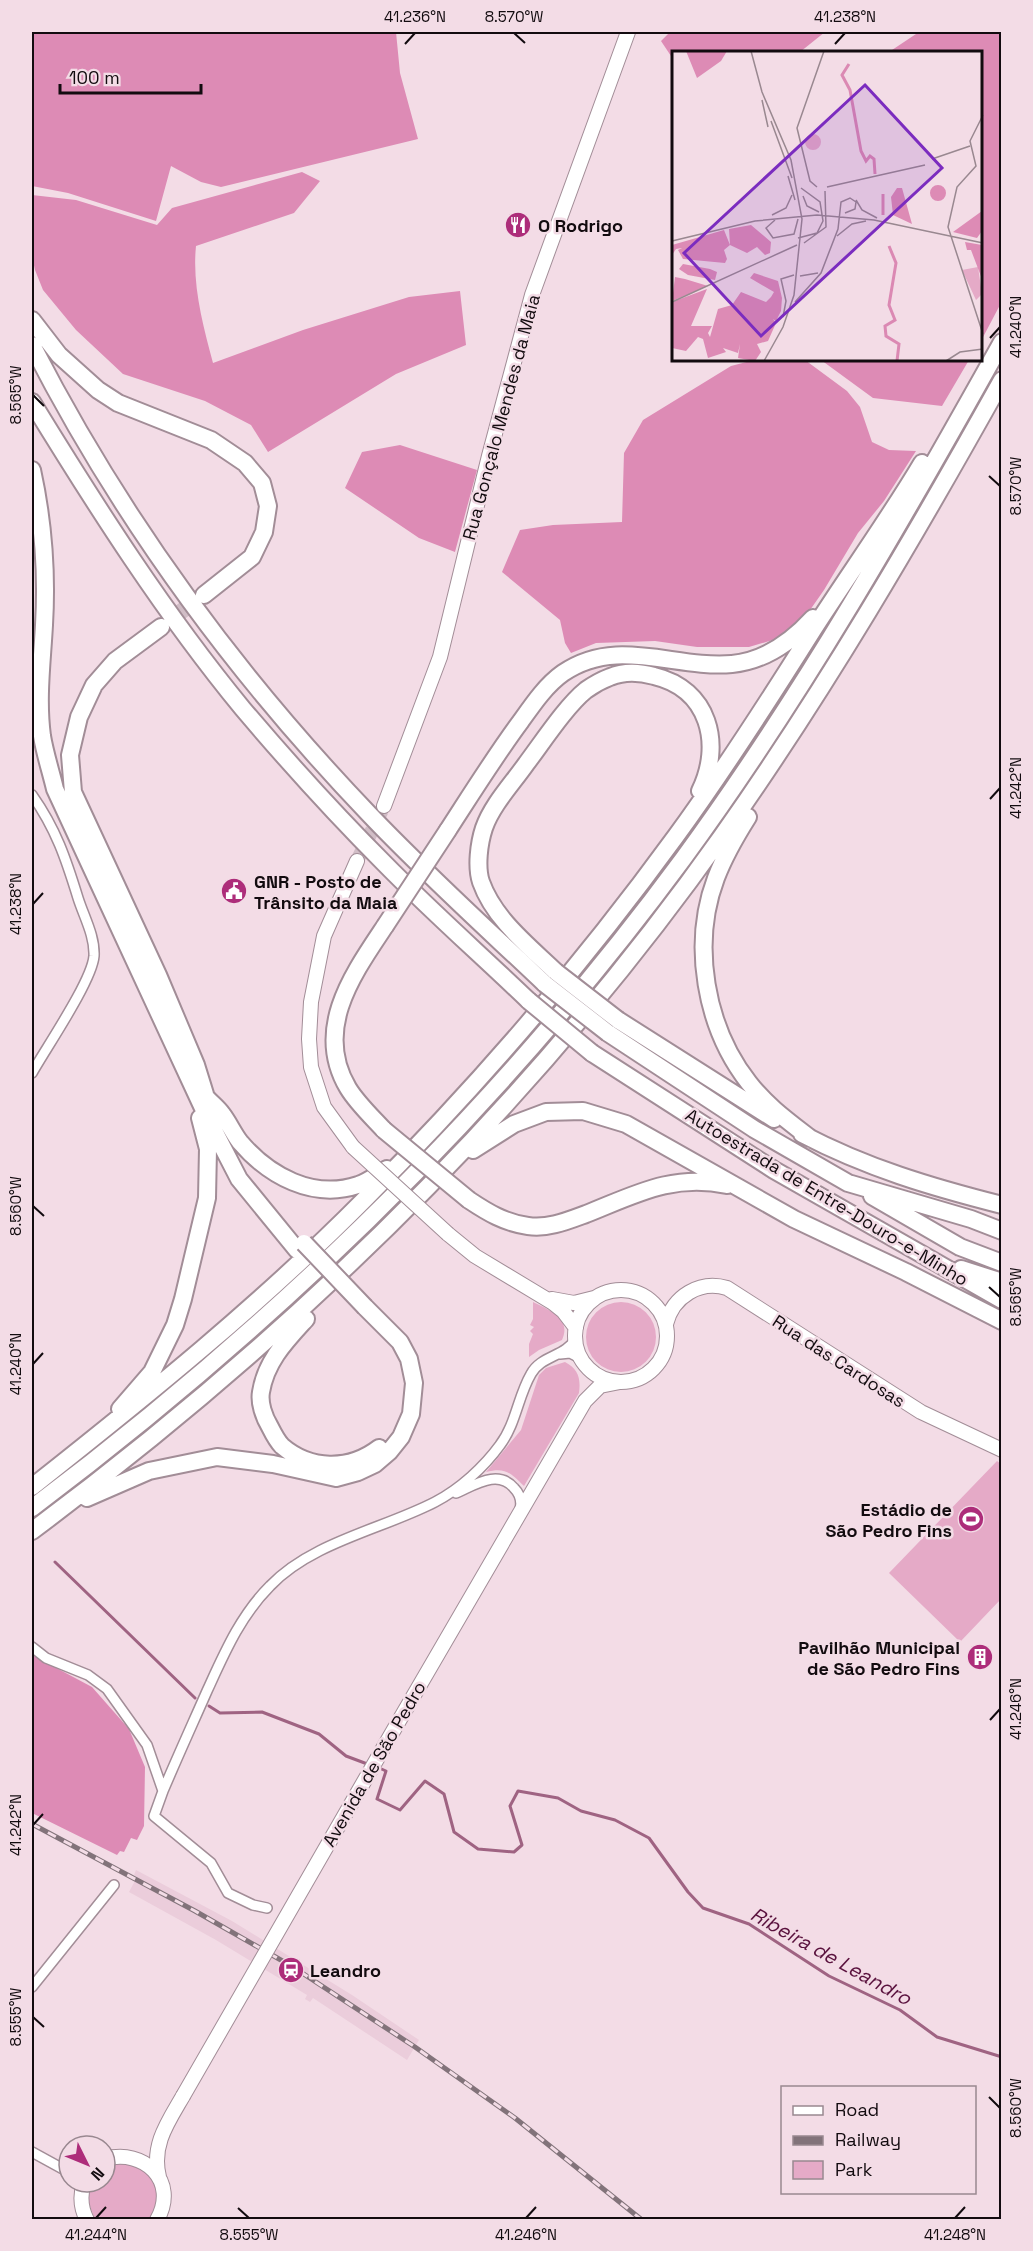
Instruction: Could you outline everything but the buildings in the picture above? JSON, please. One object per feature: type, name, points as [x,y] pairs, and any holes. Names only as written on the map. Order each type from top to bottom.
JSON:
[{"type":"highway","points":[[32,320],[65,362],[99,390],[118,403],[211,440],[245,463],[262,483],[268,506],[264,532],[252,558],[204,595]]},
{"type":"highway","points":[[32,1508],[165,1403],[311,1275],[433,1156],[536,1042],[644,910],[743,774],[833,634],[1002,342]]},
{"type":"highway","points":[[32,345],[77,431],[118,496],[182,591],[241,668],[315,756],[375,820],[551,978],[613,1026],[843,1155],[933,1187],[1002,1205]]},
{"type":"highway","points":[[32,1531],[196,1402],[318,1295],[446,1170],[529,1079],[609,985],[715,846],[774,760],[870,610],[1002,380]]},
{"type":"highway","name":"Autoestrada de Entre-Douro-e-Minho","points":[[32,402],[129,556],[195,647],[243,708],[299,773],[376,855],[529,1001],[592,1053],[782,1175],[937,1262],[986,1293],[1002,1300]]},
{"type":"highway","points":[[32,1487],[153,1392],[237,1319],[361,1203],[425,1138],[507,1047],[575,968],[678,833],[750,728],[928,452],[963,411]]},
{"type":"highway","points":[[32,470],[39,501],[45,578],[40,682],[42,735],[55,789],[188,1078],[239,1179],[362,1310],[400,1341],[409,1359],[414,1383],[411,1414],[401,1437],[375,1464],[358,1472],[336,1478],[273,1464],[217,1457],[149,1471],[54,1514]]},
{"type":"highway","points":[[739,1187],[705,1181],[678,1181],[548,1226],[528,1226],[508,1221],[491,1214],[470,1200],[384,1130],[349,1089],[340,1072],[334,1037],[344,993],[363,960],[499,752],[537,698],[563,673],[594,658],[639,654],[696,663],[732,664],[764,656],[789,641],[839,590]]},
{"type":"highway","points":[[161,627],[115,661],[94,685],[78,717],[70,754],[73,792],[158,975],[196,1065],[206,1097],[226,1140],[300,1246]]},
{"type":"highway","points":[[551,978],[523,940],[491,903],[480,880],[479,851],[484,828],[498,802],[556,724],[586,690],[611,676],[639,672],[669,679],[693,697],[707,718],[712,748],[708,771],[678,833]]},
{"type":"highway","points":[[774,760],[764,794],[738,833],[716,877],[706,917],[704,961],[706,981],[716,1023],[729,1053],[760,1096],[777,1113],[810,1138]]},
{"type":"highway","name":"Autoestrada de Entre-Douro-e-Minho","points":[[613,1026],[754,1129],[848,1183],[971,1219],[1002,1231]]},
{"type":"highway","points":[[85,1447],[152,1372],[175,1325],[183,1299],[207,1198],[209,1172],[208,1149],[188,1078]]},
{"type":"highway","points":[[206,1097],[222,1114],[238,1140],[258,1161],[283,1179],[310,1188],[335,1189],[361,1184],[394,1165],[425,1138]]},
{"type":"highway","points":[[446,1170],[514,1124],[546,1112],[583,1111],[626,1124],[794,1219],[1002,1321]]},
{"type":"highway","points":[[848,1183],[960,1247],[1002,1263]]},
{"type":"highway","points":[[937,1262],[1002,1282]]},
{"type":"highway","points":[[318,1295],[308,1318],[280,1347],[269,1364],[260,1394],[264,1418],[280,1445],[308,1463],[342,1465],[371,1454],[383,1445],[392,1433],[402,1407],[404,1382],[400,1365],[391,1348],[362,1310]]},
{"type":"street","name":"Rua Gonçalo Mendes da Maia","points":[[384,806],[440,657],[489,456],[532,295],[628,32]]},
{"type":"street","points":[[32,795],[52,826],[67,858],[92,940],[94,956],[88,976],[32,1073]]},
{"type":"street","points":[[357,861],[324,936],[311,1002],[309,1039],[311,1067],[324,1107],[353,1148],[448,1234],[500,1272],[541,1295],[563,1311],[576,1333],[585,1363]]},
{"type":"street","name":"Rua das Cardosas","points":[[647,1298],[662,1303],[671,1303],[703,1286],[715,1285],[727,1288],[921,1412],[1002,1450]]},
{"type":"street","points":[[541,1295],[565,1303],[574,1303],[619,1290],[628,1290],[647,1298],[662,1314],[666,1324],[667,1338],[664,1352],[647,1374],[634,1380],[620,1382],[598,1375],[570,1353],[555,1355]]},
{"type":"street","points":[[435,1502],[456,1489],[501,1444],[513,1421],[530,1375],[545,1359],[568,1348],[585,1309],[600,1296]]},
{"type":"street","points":[[666,1324],[673,1307],[680,1300]]},
{"type":"street","name":"Avenida de São Pedro","points":[[585,1363],[589,1382],[585,1401]]},
{"type":"street","name":"Avenida de São Pedro","points":[[129,2156],[150,2146],[164,2128],[585,1401],[600,1386],[620,1382]]},
{"type":"street","points":[[267,1908],[253,1905],[228,1893],[211,1863],[154,1816],[227,1647],[244,1617],[270,1585],[302,1561],[346,1539],[495,1478],[505,1480],[518,1491],[521,1504],[520,1514]]},
{"type":"street","points":[[32,1647],[46,1658],[88,1675],[107,1689],[147,1745],[163,1791]]},
{"type":"street","points":[[32,1987],[114,1885]]},
{"type":"street","name":"Avenida de São Pedro","points":[[163,2203],[156,2151],[164,2128]]},
{"type":"street","points":[[32,2152],[57,2166]]},
{"type":"street","points":[[117,2156],[129,2156],[144,2162],[155,2171],[159,2179]]},
{"type":"street","points":[[48,2161],[57,2168]]},
{"type":"street","points":[[82,2194],[81,2204],[87,2220]]},
{"type":"street","points":[[157,2220],[163,2203]]},
{"type":"street","points":[[163,2203],[165,2220]]},
{"type":"shaded area","points":[[32,32],[396,32],[400,73],[418,139],[221,187],[201,182],[171,166],[156,221],[68,193],[32,186]]},
{"type":"shaded area","points":[[670,32],[825,32],[801,51],[672,51],[672,58],[661,41]]},
{"type":"shaded area","points":[[919,32],[1001,32],[1001,303],[982,339],[982,51],[890,51]]},
{"type":"shaded area","points":[[302,172],[320,181],[294,213],[196,246],[197,290],[213,363],[303,330],[409,297],[460,291],[466,345],[396,374],[268,452],[251,425],[205,401],[123,374],[76,330],[43,290],[32,256],[32,195],[76,200],[157,225],[172,208]]},
{"type":"shaded area","points":[[746,362],[808,362],[847,391],[860,407],[872,442],[889,450],[916,451],[884,501],[858,533],[801,623],[776,639],[749,647],[697,647],[655,641],[596,643],[571,653],[565,643],[560,620],[502,572],[520,530],[553,525],[622,522],[624,453],[643,420],[731,366]]},
{"type":"shaded area","points":[[824,362],[968,362],[942,406],[873,398]]},
{"type":"shaded area","points":[[400,445],[477,470],[455,552],[419,538],[345,488],[362,452]]},
{"type":"shaded area","points":[[32,1655],[92,1687],[129,1729],[145,1767],[144,1826],[137,1840],[131,1838],[124,1852],[120,1851],[117,1855],[32,1813]]},
{"type":"shaded area","points":[[136,1870],[232,1921],[352,1995],[419,2040],[407,2060],[313,1998],[310,2002],[305,1999],[307,1995],[216,1940],[129,1892],[137,1877],[134,1875]]},
{"type":"green space","points":[[533,1302],[557,1316],[564,1326],[564,1332],[562,1340],[529,1357],[529,1344],[533,1334],[530,1331],[534,1327],[530,1325],[533,1319]]},
{"type":"green space","points":[[621,1302],[640,1308],[650,1318],[656,1337],[650,1356],[640,1366],[621,1372],[602,1366],[592,1356],[586,1337],[592,1318],[602,1308]]},
{"type":"green space","points":[[565,1362],[578,1374],[579,1393],[524,1486],[507,1472],[498,1470],[486,1472],[521,1430],[539,1375],[546,1368]]},
{"type":"green space","name":"Estádio de São Pedro Fins","points":[[997,1461],[1002,1465],[1001,1599],[960,1642],[889,1573]]},
{"type":"green space","points":[[124,2162],[137,2167],[154,2180],[159,2193],[159,2201],[151,2219],[95,2219],[87,2199],[88,2194],[117,2194],[117,2164]]},
{"type":"waterway","name":"Ribeira de Leandro","points":[[55,1562],[195,1698]]},
{"type":"waterway","name":"Ribeira de Leandro","points":[[209,1706],[220,1713],[262,1712],[319,1734],[346,1756],[370,1765]]},
{"type":"waterway","name":"Ribeira de Leandro","points":[[377,1767],[386,1771],[377,1799],[400,1810],[425,1781],[444,1794],[454,1832],[478,1849],[514,1852],[522,1845],[510,1806],[518,1791],[558,1798],[581,1811],[615,1820],[649,1838],[688,1892],[703,1908],[749,1924],[829,1976],[900,2010],[937,2037],[1002,2057]]},
{"type":"tunnel","points":[[161,627],[203,595]]},
{"type":"tunnel","points":[[357,861],[384,806]]},
{"type":"railway","points":[[32,1824],[195,1911],[293,1967],[415,2047],[515,2118],[642,2220]]},
{"type":"place","name":"O Rodrigo","points":[[518,225]]},
{"type":"place","name":"GNR - Posto de Trânsito da Maia","points":[[234,891]]},
{"type":"place","name":"Estádio de São Pedro Fins","points":[[971,1519]]},
{"type":"place","name":"Pavilhão Municipal de São Pedro Fins","points":[[980,1657]]},
{"type":"place","name":"Leandro","points":[[291,1970]]}]
